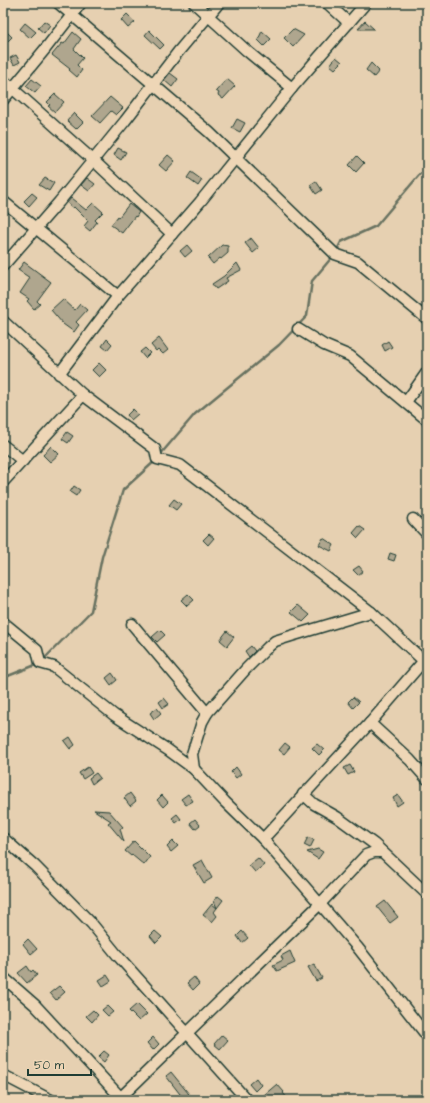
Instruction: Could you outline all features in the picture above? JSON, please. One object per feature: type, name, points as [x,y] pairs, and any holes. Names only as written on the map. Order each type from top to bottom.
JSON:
[{"type":"street","points":[[58,3],[204,127],[334,254],[358,262],[427,319]]},
{"type":"street","points":[[3,100],[81,3]]},
{"type":"street","points":[[194,3],[247,51],[292,88]]},
{"type":"street","points":[[3,266],[93,160],[219,3]]},
{"type":"street","points":[[327,3],[349,23]]},
{"type":"street","points":[[60,374],[118,296],[200,202],[292,88],[366,3]]},
{"type":"street","points":[[3,80],[93,160],[172,234]]},
{"type":"street","points":[[3,201],[118,296]]},
{"type":"street","points":[[3,321],[84,395],[154,449],[157,459],[180,466],[371,612],[426,660],[263,839]]},
{"type":"street","points":[[298,329],[324,345],[350,356],[427,420]]},
{"type":"street","points":[[406,402],[427,372]]},
{"type":"street","points":[[3,482],[84,395]]},
{"type":"street","points":[[3,444],[23,461]]},
{"type":"street","points":[[413,519],[427,534]]},
{"type":"street","points":[[194,769],[192,754],[202,722],[207,713],[275,641],[371,612]]},
{"type":"street","points":[[3,622],[37,650],[40,663],[54,667],[114,716],[168,750],[194,769],[263,839],[320,904],[358,948],[427,1036]]},
{"type":"street","points":[[132,624],[207,713]]},
{"type":"street","points":[[370,723],[410,760],[427,779]]},
{"type":"street","points":[[303,794],[314,804],[337,817],[366,838],[427,894]]},
{"type":"street","points":[[3,838],[35,866],[92,924],[118,956],[247,1100]]},
{"type":"street","points":[[366,838],[366,855]]},
{"type":"street","points":[[3,976],[35,1005],[121,1099],[186,1033],[320,904],[366,855],[374,852],[382,852]]},
{"type":"street","points":[[3,1075],[51,1100]]},
{"type":"building","points":[[127,14],[135,22],[128,28],[121,20]]},
{"type":"building","points":[[44,21],[50,25],[44,33],[38,28]]},
{"type":"building","points":[[365,21],[374,29],[358,29]]},
{"type":"building","points":[[25,23],[36,32],[30,38],[20,29]]},
{"type":"building","points":[[3,28],[12,37],[3,46]]},
{"type":"building","points":[[293,29],[304,35],[293,47],[284,38]]},
{"type":"building","points":[[149,30],[164,45],[160,49],[145,35]]},
{"type":"building","points":[[262,31],[271,39],[264,46],[258,40]]},
{"type":"building","points":[[73,32],[81,39],[74,49],[83,58],[77,65],[82,70],[77,77],[69,70],[70,69],[52,55],[62,43],[64,44]]},
{"type":"building","points":[[16,55],[20,62],[14,65],[10,58]]},
{"type":"building","points":[[336,57],[342,62],[335,69],[330,65]]},
{"type":"building","points":[[371,63],[379,71],[374,77],[366,70]]},
{"type":"building","points":[[170,73],[178,79],[172,87],[164,80]]},
{"type":"building","points":[[32,79],[41,86],[35,93],[26,86]]},
{"type":"building","points":[[227,79],[235,86],[223,99],[216,91]]},
{"type":"building","points":[[55,94],[64,102],[55,112],[48,106],[50,105],[47,102]]},
{"type":"building","points":[[110,97],[123,108],[116,115],[111,111],[100,123],[92,116]]},
{"type":"building","points":[[74,113],[83,122],[76,129],[67,121]]},
{"type":"building","points":[[237,119],[245,123],[240,132],[232,128]]},
{"type":"building","points":[[118,148],[126,152],[121,160],[114,155]]},
{"type":"building","points":[[168,155],[175,161],[166,171],[159,165]]},
{"type":"building","points":[[357,156],[364,163],[356,172],[349,165]]},
{"type":"building","points":[[191,172],[202,180],[198,186],[187,178]]},
{"type":"building","points":[[45,178],[54,183],[49,191],[39,185]]},
{"type":"building","points":[[87,178],[95,184],[89,191],[81,185]]},
{"type":"building","points":[[316,181],[322,190],[316,194],[310,185]]},
{"type":"building","points":[[32,193],[37,197],[29,206],[24,201]]},
{"type":"building","points":[[71,198],[86,210],[93,203],[103,212],[95,220],[97,222],[90,231],[84,226],[88,221],[74,207],[73,208],[67,203]]},
{"type":"building","points":[[129,204],[139,212],[122,233],[111,225]]},
{"type":"building","points":[[251,238],[259,248],[253,253],[245,243]]},
{"type":"building","points":[[187,245],[192,251],[185,257],[180,251]]},
{"type":"building","points":[[222,245],[228,246],[228,253],[213,264],[208,258]]},
{"type":"building","points":[[24,262],[51,282],[37,301],[40,304],[34,309],[27,301],[29,299],[20,293],[30,278],[18,270]]},
{"type":"building","points":[[237,263],[241,270],[226,278],[228,281],[216,289],[212,284],[224,276]]},
{"type":"building","points":[[63,299],[75,310],[80,304],[87,310],[76,322],[79,325],[74,332],[63,324],[51,310]]},
{"type":"building","points":[[159,338],[168,350],[163,354],[158,349],[156,351],[151,345]]},
{"type":"building","points":[[107,339],[112,344],[107,350],[102,346]]},
{"type":"building","points":[[388,341],[392,347],[385,351],[382,345]]},
{"type":"building","points":[[145,348],[150,353],[145,358],[140,352]]},
{"type":"building","points":[[99,363],[106,370],[99,377],[92,370]]},
{"type":"building","points":[[133,409],[138,414],[131,420],[127,415]]},
{"type":"building","points":[[67,432],[73,436],[68,443],[62,439]]},
{"type":"building","points":[[51,446],[59,454],[50,462],[43,455]]},
{"type":"building","points":[[74,486],[80,490],[76,496],[70,492]]},
{"type":"building","points":[[174,499],[181,504],[176,510],[169,505]]},
{"type":"building","points":[[359,526],[365,530],[358,538],[353,533]]},
{"type":"building","points":[[209,534],[214,538],[208,545],[203,540]]},
{"type":"building","points":[[323,538],[334,545],[331,551],[319,545]]},
{"type":"building","points":[[390,553],[396,555],[394,561],[388,559]]},
{"type":"building","points":[[359,566],[363,571],[358,575],[353,570]]},
{"type":"building","points":[[188,594],[194,600],[187,606],[181,600]]},
{"type":"building","points":[[298,605],[310,615],[303,622],[291,612]]},
{"type":"building","points":[[160,630],[165,635],[157,642],[152,637]]},
{"type":"building","points":[[227,631],[234,637],[227,646],[220,640]]},
{"type":"building","points":[[251,646],[255,651],[249,657],[245,651]]},
{"type":"building","points":[[112,673],[117,680],[111,685],[106,678]]},
{"type":"building","points":[[353,697],[359,702],[353,708],[348,702]]},
{"type":"building","points":[[164,698],[169,704],[163,708],[159,702]]},
{"type":"building","points":[[157,708],[161,713],[154,719],[150,713]]},
{"type":"building","points":[[70,737],[75,745],[70,749],[64,741]]},
{"type":"building","points":[[285,743],[290,747],[284,754],[279,750]]},
{"type":"building","points":[[317,744],[324,750],[319,755],[312,748]]},
{"type":"building","points":[[350,765],[354,772],[348,775],[344,768]]},
{"type":"building","points":[[88,767],[92,773],[83,779],[79,773]]},
{"type":"building","points":[[236,767],[241,774],[236,778],[231,772]]},
{"type":"building","points":[[96,773],[100,778],[92,784],[89,778]]},
{"type":"building","points":[[130,793],[136,801],[130,806],[124,798]]},
{"type":"building","points":[[188,794],[193,801],[186,805],[181,799]]},
{"type":"building","points":[[162,795],[168,802],[163,807],[157,800]]},
{"type":"building","points":[[398,795],[403,802],[397,806],[393,798]]},
{"type":"building","points":[[94,810],[109,811],[123,827],[120,829],[124,842],[108,823],[111,821]]},
{"type":"building","points":[[177,814],[181,819],[176,823],[172,818]]},
{"type":"building","points":[[195,819],[200,825],[195,829],[190,823]]},
{"type":"building","points":[[308,837],[314,840],[310,848],[304,845]]},
{"type":"building","points":[[134,841],[150,857],[144,865],[125,851]]},
{"type":"building","points":[[173,841],[178,846],[171,852],[167,847]]},
{"type":"building","points":[[318,849],[323,852],[318,859],[307,852]]},
{"type":"building","points":[[258,858],[264,865],[255,872],[249,865]]},
{"type":"building","points":[[202,860],[212,878],[204,883],[193,865]]},
{"type":"building","points":[[218,896],[223,900],[217,908],[214,901]]},
{"type":"building","points":[[385,901],[398,917],[390,923],[377,907]]},
{"type":"building","points":[[212,904],[217,908],[214,912],[217,916],[212,922],[203,915]]},
{"type":"building","points":[[155,931],[162,937],[156,943],[150,936]]},
{"type":"building","points":[[242,931],[248,938],[242,943],[237,936]]},
{"type":"building","points":[[28,939],[37,949],[31,954],[23,944]]},
{"type":"building","points":[[290,951],[295,963],[277,971],[273,965],[283,960],[281,956]]},
{"type":"building","points":[[314,964],[322,978],[316,981],[308,967]]},
{"type":"building","points":[[27,966],[31,972],[33,970],[37,975],[27,983],[18,973]]},
{"type":"building","points":[[107,975],[111,981],[103,986],[99,980]]},
{"type":"building","points":[[194,977],[199,984],[193,990],[187,983]]},
{"type":"building","points":[[59,986],[65,992],[56,1000],[50,993]]},
{"type":"building","points":[[137,1004],[147,1014],[139,1021],[129,1011]]},
{"type":"building","points":[[107,1006],[113,1012],[108,1016],[102,1010]]},
{"type":"building","points":[[93,1010],[98,1015],[92,1022],[86,1016]]},
{"type":"building","points":[[222,1035],[228,1040],[220,1049],[214,1044]]},
{"type":"building","points":[[153,1037],[159,1044],[153,1050],[147,1043]]},
{"type":"building","points":[[104,1051],[109,1055],[104,1062],[98,1057]]},
{"type":"building","points":[[171,1072],[189,1094],[183,1098],[166,1076]]},
{"type":"building","points":[[256,1078],[261,1085],[255,1091],[249,1084]]},
{"type":"building","points":[[277,1084],[289,1100],[269,1100],[264,1095]]},
{"type":"waterway","points":[[336,252],[341,242],[376,226],[420,174]]},
{"type":"waterway","points":[[159,456],[195,414],[279,345],[307,316],[312,281],[333,256]]},
{"type":"waterway","points":[[42,661],[91,611],[102,557],[123,490],[156,460]]},
{"type":"waterway","points":[[3,678],[38,664]]}]
